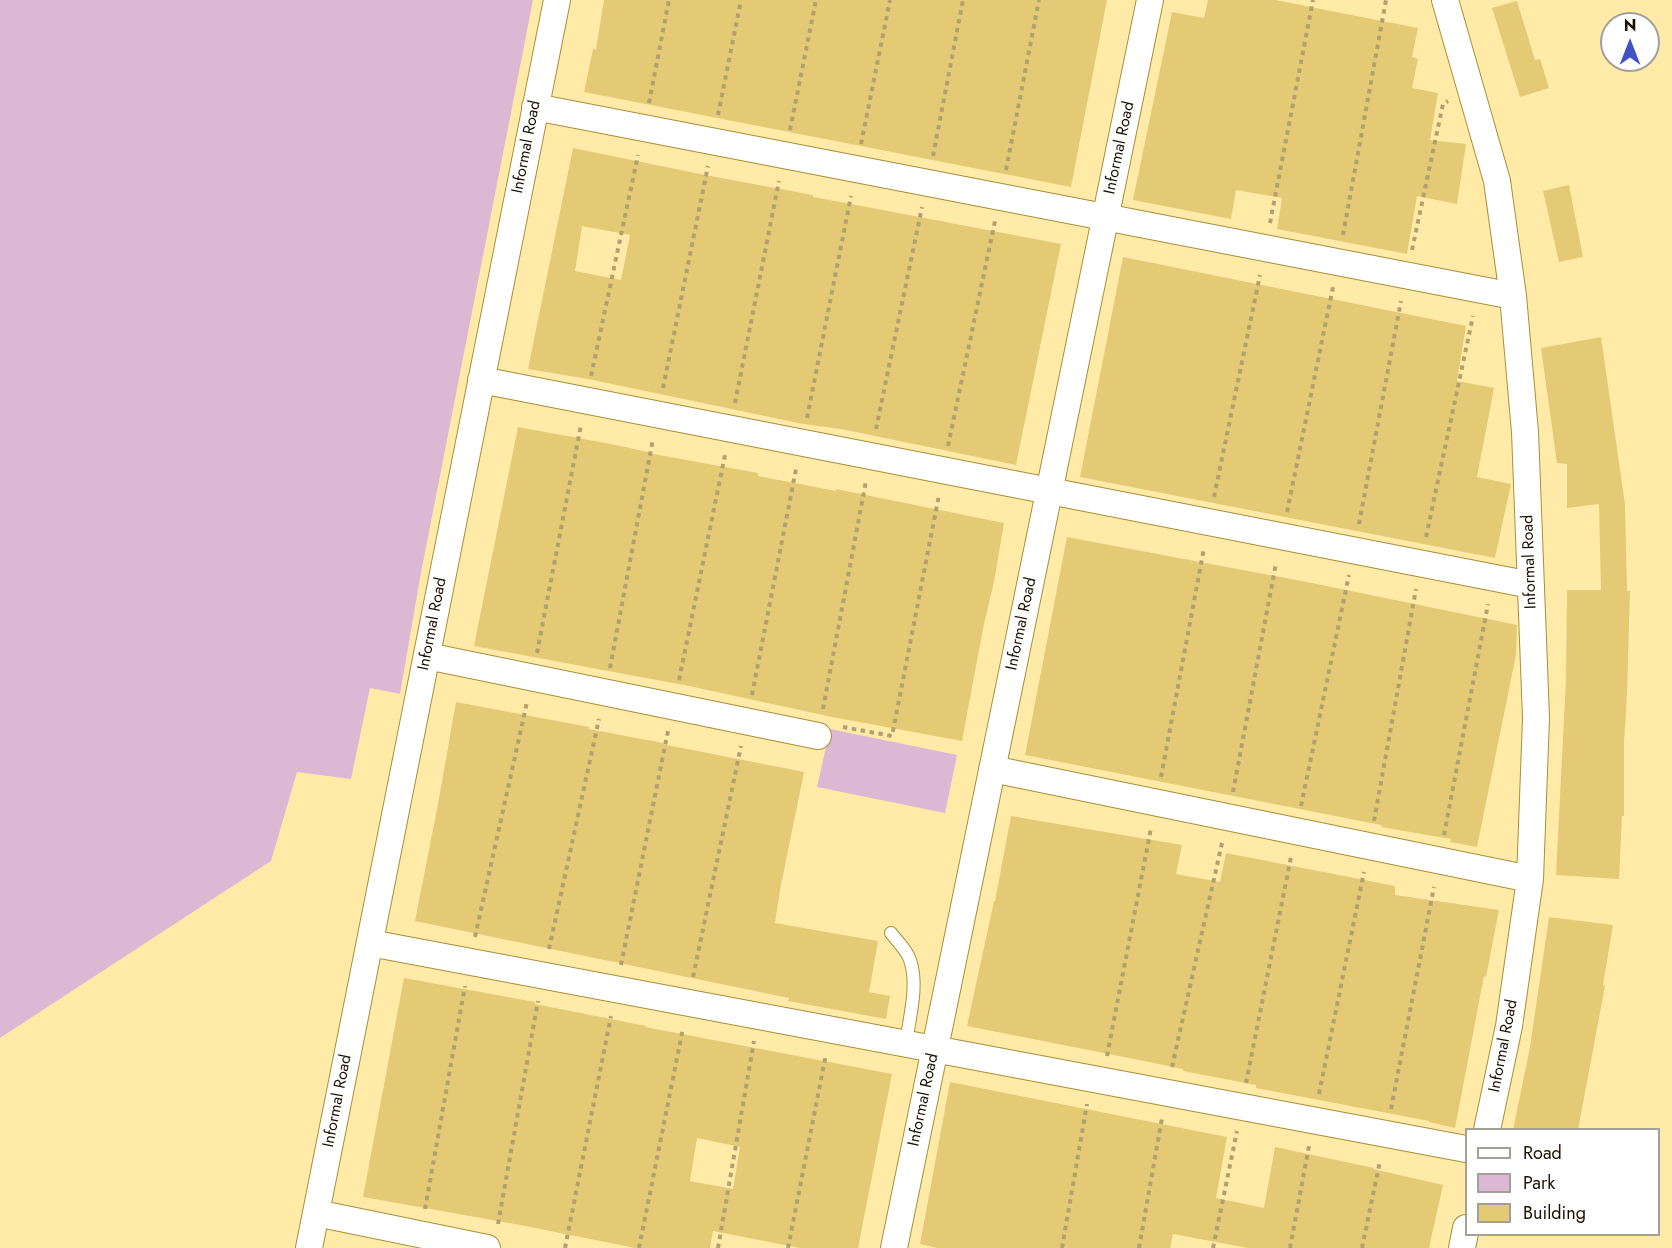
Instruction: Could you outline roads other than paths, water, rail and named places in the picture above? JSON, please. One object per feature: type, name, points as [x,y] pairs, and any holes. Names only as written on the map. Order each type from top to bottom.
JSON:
[{"type":"street","name":"Informal Road","points":[[309,1248],[557,0]]},
{"type":"street","name":"Informal Road","points":[[894,1248],[1150,0]]},
{"type":"street","name":"Informal Road","points":[[1445,0],[1497,181],[1513,296],[1525,432],[1531,585],[1536,718],[1530,879],[1509,1026],[1487,1128]]},
{"type":"street","points":[[535,107],[1513,296]]},
{"type":"street","points":[[482,380],[1531,585]]},
{"type":"street","points":[[426,656],[747,722],[819,730]]},
{"type":"street","points":[[992,769],[1530,879]]},
{"type":"street","points":[[370,944],[1465,1149]]},
{"type":"street","points":[[316,1213],[421,1234],[492,1237]]},
{"type":"lane","points":[[891,933],[910,958],[913,972],[906,1044]]}]
